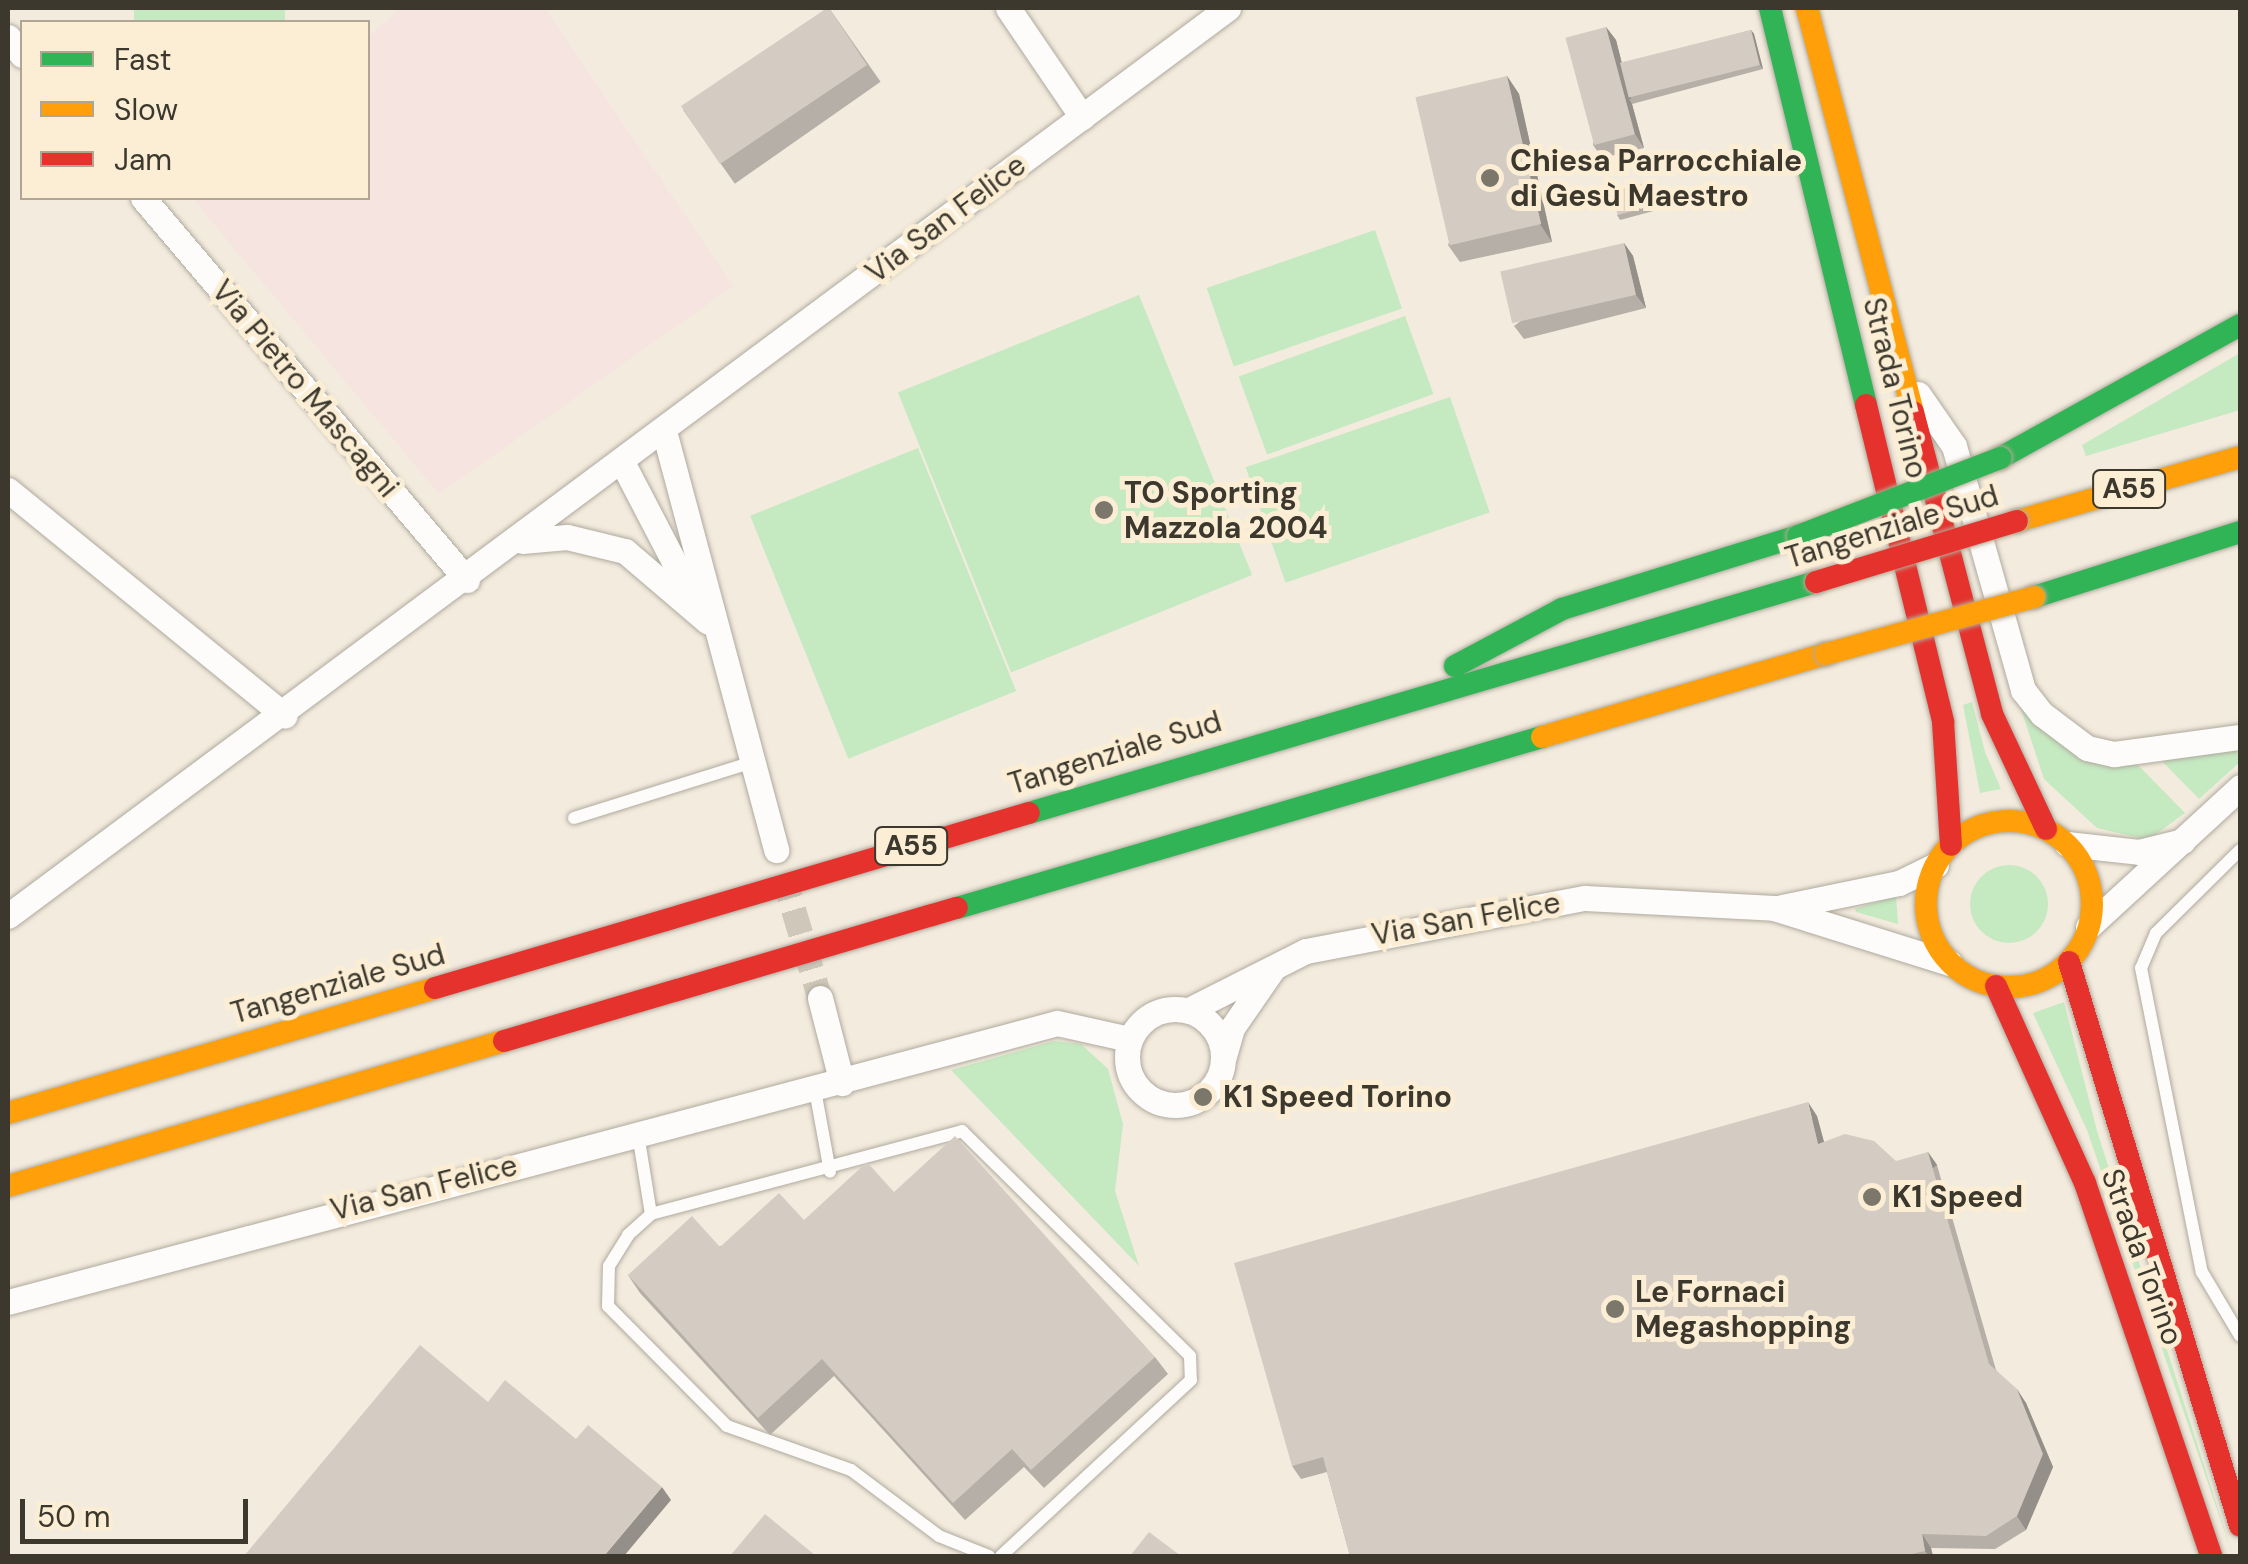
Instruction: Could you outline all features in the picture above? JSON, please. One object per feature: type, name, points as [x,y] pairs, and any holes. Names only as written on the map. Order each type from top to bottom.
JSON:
[{"type":"main road","name":"Strada Torino","points":[[1770,8],[1942,722],[1943,855]]},
{"type":"main road","name":"Strada Torino","points":[[1807,8],[1992,714],[2057,837]]},
{"type":"main road","points":[[1382,705],[1562,608],[1798,536],[2000,458],[2144,386],[2240,325]]},
{"type":"main road","name":"Tangenziale Sud","points":[[8,1113],[1382,705],[2240,457]]},
{"type":"main road","name":"A55","points":[[8,1186],[2034,596],[2240,532]]},
{"type":"main road","points":[[1996,822],[2057,837],[2091,889],[2088,928],[2068,962],[2048,978],[1996,986],[1950,963],[1927,916],[1943,855],[1996,822]]},
{"type":"main road","name":"Strada Torino","points":[[2068,962],[2240,1526]]},
{"type":"main road","name":"Strada Torino","points":[[1996,986],[2085,1183],[2211,1556]]},
{"type":"street","points":[[1008,8],[1082,117]]},
{"type":"street","name":"Via San Felice","points":[[8,916],[468,580],[1228,8]]},
{"type":"street","name":"Via Pietro Mascagni","points":[[146,200],[468,580]]},
{"type":"street","points":[[1904,374],[1954,446],[2023,690],[2042,714],[2087,748],[2114,754],[2240,737]]},
{"type":"street","points":[[664,431],[709,623],[776,850]]},
{"type":"street","points":[[622,462],[709,623]]},
{"type":"street","points":[[8,490],[284,716]]},
{"type":"street","points":[[518,542],[568,537],[616,547],[650,565],[709,623]]},
{"type":"street","points":[[2088,928],[2240,788]]},
{"type":"street","points":[[2057,837],[2138,852],[2183,840]]},
{"type":"street","name":"Via San Felice","points":[[8,1302],[1057,1023],[1129,1039],[1154,1012],[1189,1010],[1280,960],[1540,902],[1774,908],[1899,884],[1943,855]]},
{"type":"street","name":"Via San Felice","points":[[1774,908],[1950,963]]},
{"type":"street","points":[[1129,1039],[1130,1076],[1157,1102],[1203,1096],[1223,1060],[1232,1028],[1280,960]]},
{"type":"street","points":[[820,998],[842,1083]]},
{"type":"street","points":[[1189,1010],[1215,1028],[1223,1060]]},
{"type":"lane","points":[[574,818],[750,762]]},
{"type":"lane","points":[[2240,850],[2156,934],[2141,968],[2202,1272],[2240,1336]]},
{"type":"lane","points":[[815,1090],[830,1172]]},
{"type":"lane","points":[[988,1556],[939,1536],[851,1470],[727,1426],[627,1335],[608,1306],[609,1266],[651,1214],[830,1172],[962,1131],[1190,1356],[1191,1380],[1000,1556]]},
{"type":"lane","points":[[638,1134],[651,1214]]},
{"type":"shaded area","points":[[401,8],[545,8],[733,286],[439,494],[194,200],[370,200],[370,35]]},
{"type":"green space","points":[[134,8],[285,8],[285,20],[134,20]]},
{"type":"green space","points":[[1375,230],[1402,308],[1234,366],[1207,288]]},
{"type":"green space","points":[[1139,295],[1252,575],[1011,672],[898,392]]},
{"type":"green space","points":[[1405,316],[1433,394],[1267,455],[1239,377]]},
{"type":"green space","points":[[2240,353],[2240,410],[2086,456],[2082,445]]},
{"type":"green space","points":[[1450,397],[1490,512],[1285,583],[1246,467]]},
{"type":"green space","points":[[918,448],[1016,691],[848,759],[750,516]]},
{"type":"green space","points":[[1972,702],[1985,752],[2001,789],[1980,793],[1963,705]]},
{"type":"green space","points":[[2020,706],[2135,762],[2185,813],[2148,840],[2097,828],[2044,779]]},
{"type":"green space","points":[[2236,747],[2240,762],[2199,799],[2159,758]]},
{"type":"green space","points":[[2001,865],[2017,865],[2042,882],[2048,904],[2042,926],[2031,937],[2017,943],[2001,943],[1976,926],[1970,912],[1970,896],[1987,871]]},
{"type":"green space","points":[[1896,896],[1898,924],[1856,912],[1855,909]]},
{"type":"green space","points":[[2064,1002],[2097,1131],[2233,1556],[2087,1130],[2033,1013]]},
{"type":"green space","points":[[1054,1041],[1081,1044],[1108,1069],[1123,1124],[1115,1191],[1139,1266],[951,1070]]},
{"type":"building","points":[[827,8],[867,65],[720,164],[681,106]]},
{"type":"building","points":[[1606,27],[1635,134],[1594,145],[1565,38]]},
{"type":"building","points":[[1751,30],[1760,65],[1629,98],[1620,63]]},
{"type":"building","name":"Chiesa Parrocchiale di Gesù Maestro","points":[[1507,76],[1541,224],[1450,245],[1415,97]]},
{"type":"building","points":[[1652,181],[1658,204],[1618,215],[1611,192]]},
{"type":"building","points":[[1624,243],[1636,295],[1512,323],[1500,272]]},
{"type":"building","name":"Le Fornaci Megashopping","points":[[1808,1102],[1818,1144],[1845,1134],[1874,1141],[1896,1161],[1928,1152],[1989,1364],[2017,1389],[2043,1454],[2017,1516],[1986,1536],[1922,1534],[1925,1551],[1904,1556],[1350,1556],[1323,1457],[1292,1466],[1234,1263]]},
{"type":"building","points":[[955,1136],[1155,1357],[1031,1470],[1012,1449],[953,1503],[822,1359],[758,1418],[628,1275],[692,1216],[720,1247],[779,1193],[804,1220],[867,1162],[894,1192]]},
{"type":"building","points":[[420,1345],[488,1402],[505,1380],[576,1439],[588,1425],[662,1487],[604,1556],[244,1556]]},
{"type":"building","points":[[765,1514],[816,1556],[730,1556]]},
{"type":"building","points":[[1149,1532],[1181,1556],[1130,1556]]},
{"type":"tunnel","points":[[783,874],[820,998]]},
{"type":"traffic: fast","points":[[1770,8],[1866,405]]},
{"type":"traffic: fast","points":[[2000,458],[2240,325]]},
{"type":"traffic: fast","points":[[1798,536],[2000,458]]},
{"type":"traffic: fast","points":[[2034,597],[2240,532]]},
{"type":"traffic: fast","points":[[1455,666],[1562,609],[1798,536]]},
{"type":"traffic: fast","points":[[1029,813],[1816,582]]},
{"type":"traffic: fast","points":[[957,908],[1542,737]]},
{"type":"traffic: slow","points":[[1807,8],[1913,412]]},
{"type":"traffic: slow","points":[[2017,521],[2240,457]]},
{"type":"traffic: slow","points":[[1826,654],[2034,597]]},
{"type":"traffic: slow","points":[[1542,737],[1826,654]]},
{"type":"traffic: slow","points":[[2009,821],[2041,828],[2067,846],[2085,872],[2092,904],[2085,936],[2067,962],[2041,980],[2009,987],[1977,980],[1951,962],[1933,936],[1926,904],[1933,872],[1951,846],[1977,828],[2009,821]]},
{"type":"traffic: slow","points":[[8,1113],[435,988]]},
{"type":"traffic: slow","points":[[8,1186],[504,1041]]},
{"type":"traffic: jam","points":[[1866,405],[1943,722],[1951,845]]},
{"type":"traffic: jam","points":[[1913,412],[1992,714],[2046,829]]},
{"type":"traffic: jam","points":[[1816,582],[2017,521]]},
{"type":"traffic: jam","points":[[435,988],[1029,813]]},
{"type":"traffic: jam","points":[[504,1041],[957,908]]},
{"type":"traffic: jam","points":[[2069,962],[2240,1526]]},
{"type":"traffic: jam","points":[[1996,986],[2085,1183],[2211,1556]]},
{"type":"place","name":"Chiesa Parrocchiale di Gesù Maestro","points":[[1490,178]]},
{"type":"place","name":"TO Sporting Mazzola 2004","points":[[1104,510]]},
{"type":"place","name":"K1 Speed Torino","points":[[1203,1097]]},
{"type":"place","name":"K1 Speed","points":[[1872,1197]]},
{"type":"place","name":"Le Fornaci Megashopping","points":[[1615,1309]]}]
